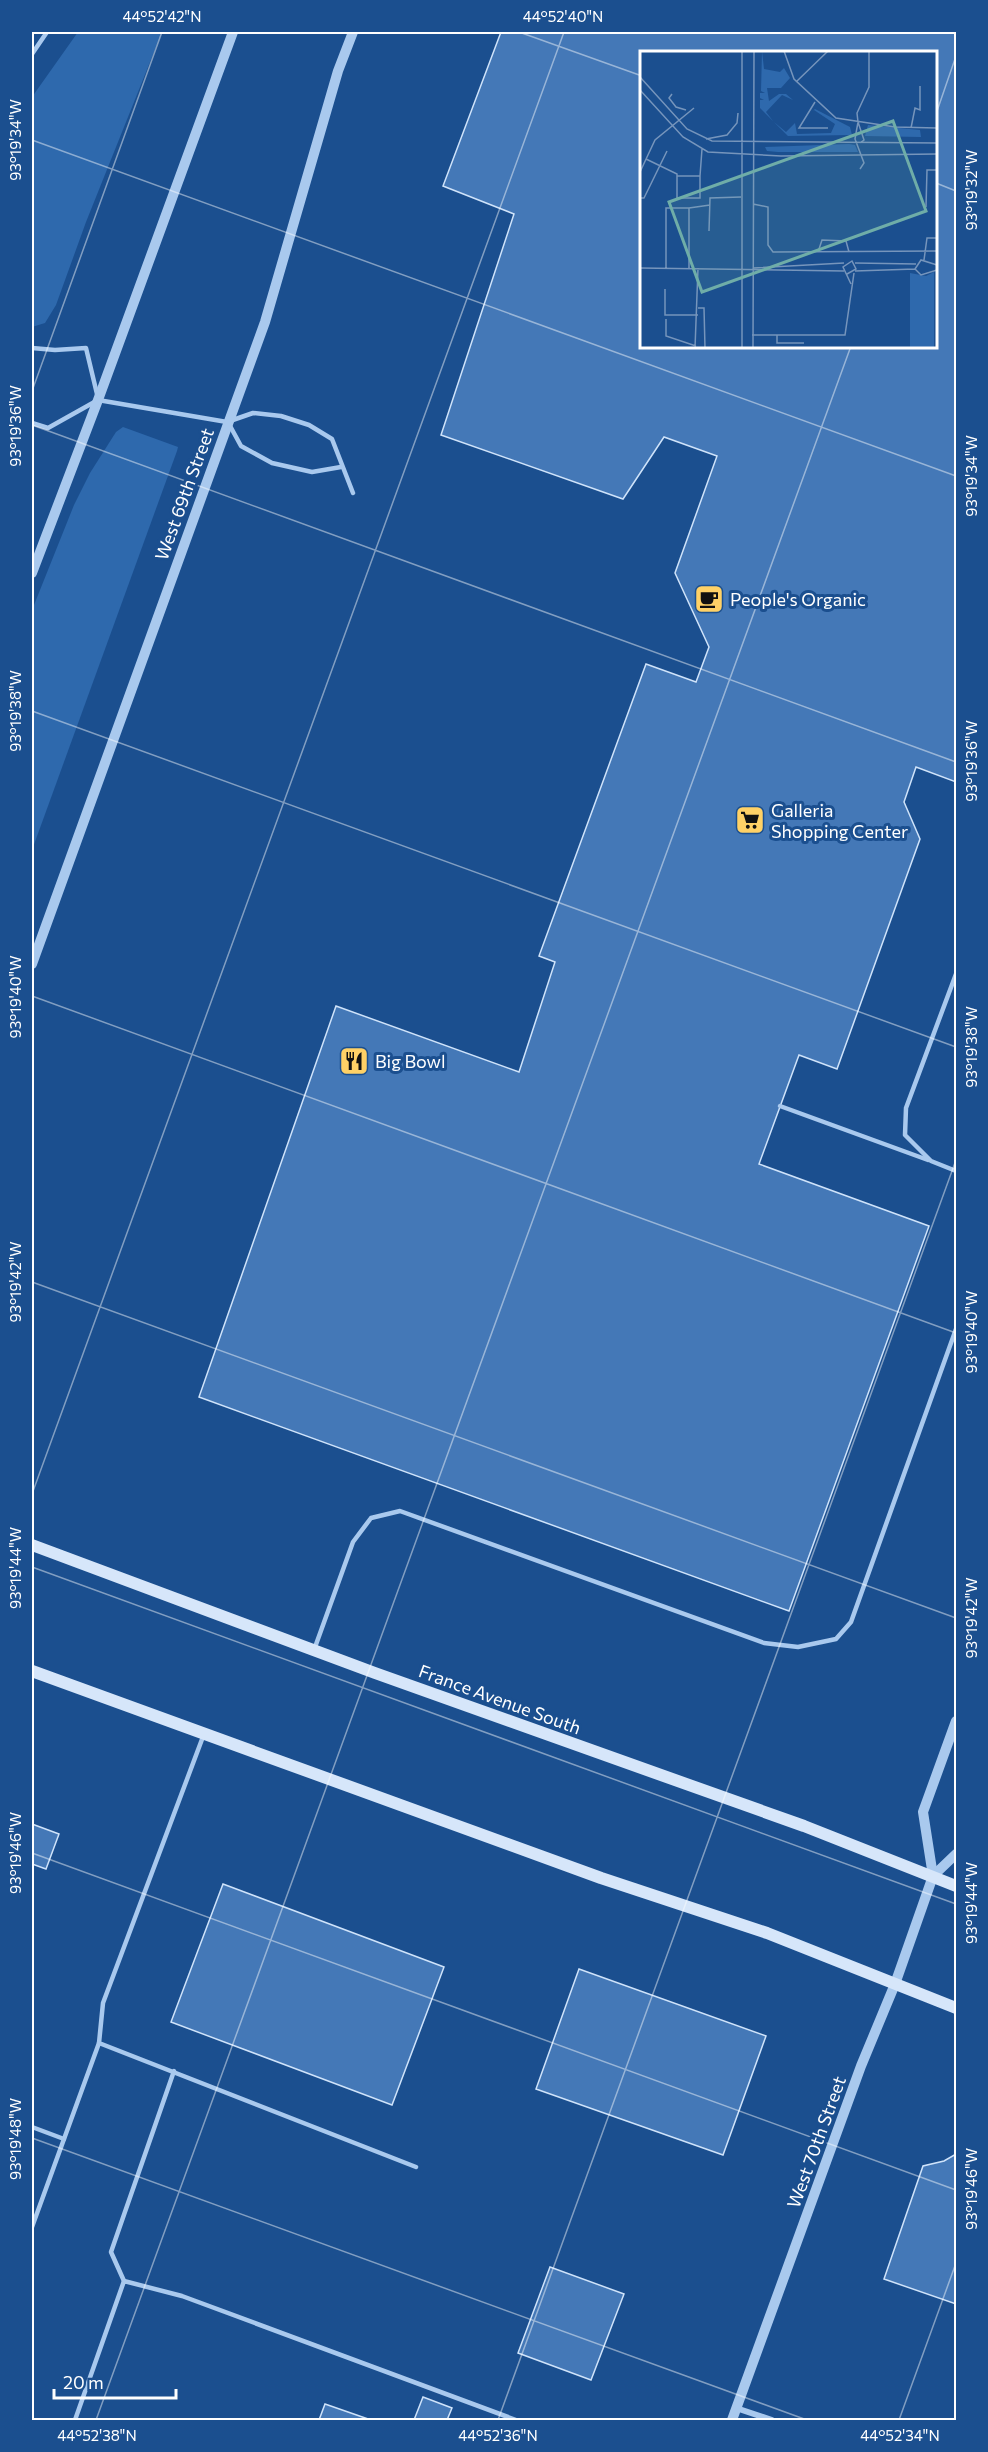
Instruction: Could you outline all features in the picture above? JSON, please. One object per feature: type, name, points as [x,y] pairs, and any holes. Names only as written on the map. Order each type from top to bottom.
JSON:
[{"type":"main road","name":"France Avenue South","points":[[32,1545],[314,1650],[804,1826],[957,1886]]},
{"type":"main road","points":[[32,1671],[602,1878],[767,1933],[957,2008]]},
{"type":"street","points":[[32,573],[233,32]]},
{"type":"street","name":"West 69th Street","points":[[32,964],[265,322],[338,71],[353,32]]},
{"type":"street","name":"West 70th Street","points":[[933,1876],[923,1812],[957,1720]]},
{"type":"street","name":"West 70th Street","points":[[732,2421],[861,2066],[895,1984],[933,1876],[957,1854]]},
{"type":"street","points":[[736,2408],[772,2421]]},
{"type":"lane","points":[[32,54],[47,32]]},
{"type":"lane","points":[[32,348],[86,348],[98,400]]},
{"type":"lane","points":[[32,423],[48,428],[98,400],[227,422],[253,413],[281,416],[309,425],[332,439],[353,493]]},
{"type":"lane","points":[[227,422],[241,446],[272,463],[312,472],[341,467]]},
{"type":"lane","points":[[931,1161],[905,1135],[906,1108],[957,974]]},
{"type":"lane","points":[[780,1106],[957,1171]]},
{"type":"lane","points":[[314,1650],[353,1542],[370,1518],[400,1511],[764,1643],[798,1647],[836,1639],[852,1622],[957,1329]]},
{"type":"lane","points":[[32,2227],[99,2043],[103,2002],[204,1734]]},
{"type":"lane","points":[[99,2043],[416,2167]]},
{"type":"lane","points":[[75,2421],[124,2280],[111,2252],[174,2071]]},
{"type":"lane","points":[[32,2127],[64,2139]]},
{"type":"lane","points":[[124,2280],[182,2295],[516,2421]]},
{"type":"shaded area","points":[[78,32],[162,32],[86,222],[56,305],[45,323],[32,327],[32,97]]},
{"type":"shaded area","points":[[123,427],[178,447],[32,850],[32,610],[74,505],[90,473],[116,432]]},
{"type":"building","name":"Galleria Shopping Center","points":[[501,32],[956,32],[956,782],[916,767],[904,802],[920,839],[837,1069],[799,1055],[759,1164],[929,1226],[789,1611],[199,1397],[336,1006],[519,1072],[555,962],[539,956],[646,664],[696,682],[709,647],[675,573],[717,456],[664,437],[623,499],[441,435],[514,214],[443,186]]},
{"type":"building","points":[[32,1824],[59,1834],[46,1869],[32,1864]]},
{"type":"building","points":[[223,1884],[444,1967],[392,2105],[171,2022]]},
{"type":"building","points":[[579,1969],[766,2036],[723,2155],[536,2089]]},
{"type":"building","points":[[956,2154],[956,2304],[884,2279],[923,2166],[944,2161]]},
{"type":"building","points":[[550,2267],[624,2294],[591,2380],[518,2353]]},
{"type":"building","points":[[423,2397],[452,2408],[447,2420],[414,2420]]},
{"type":"building","points":[[325,2404],[371,2420],[319,2420]]},
{"type":"place","name":"People's Organic","points":[[709,599]]},
{"type":"place","name":"Galleria Shopping Center","points":[[750,820]]},
{"type":"place","name":"Big Bowl","points":[[354,1061]]}]
